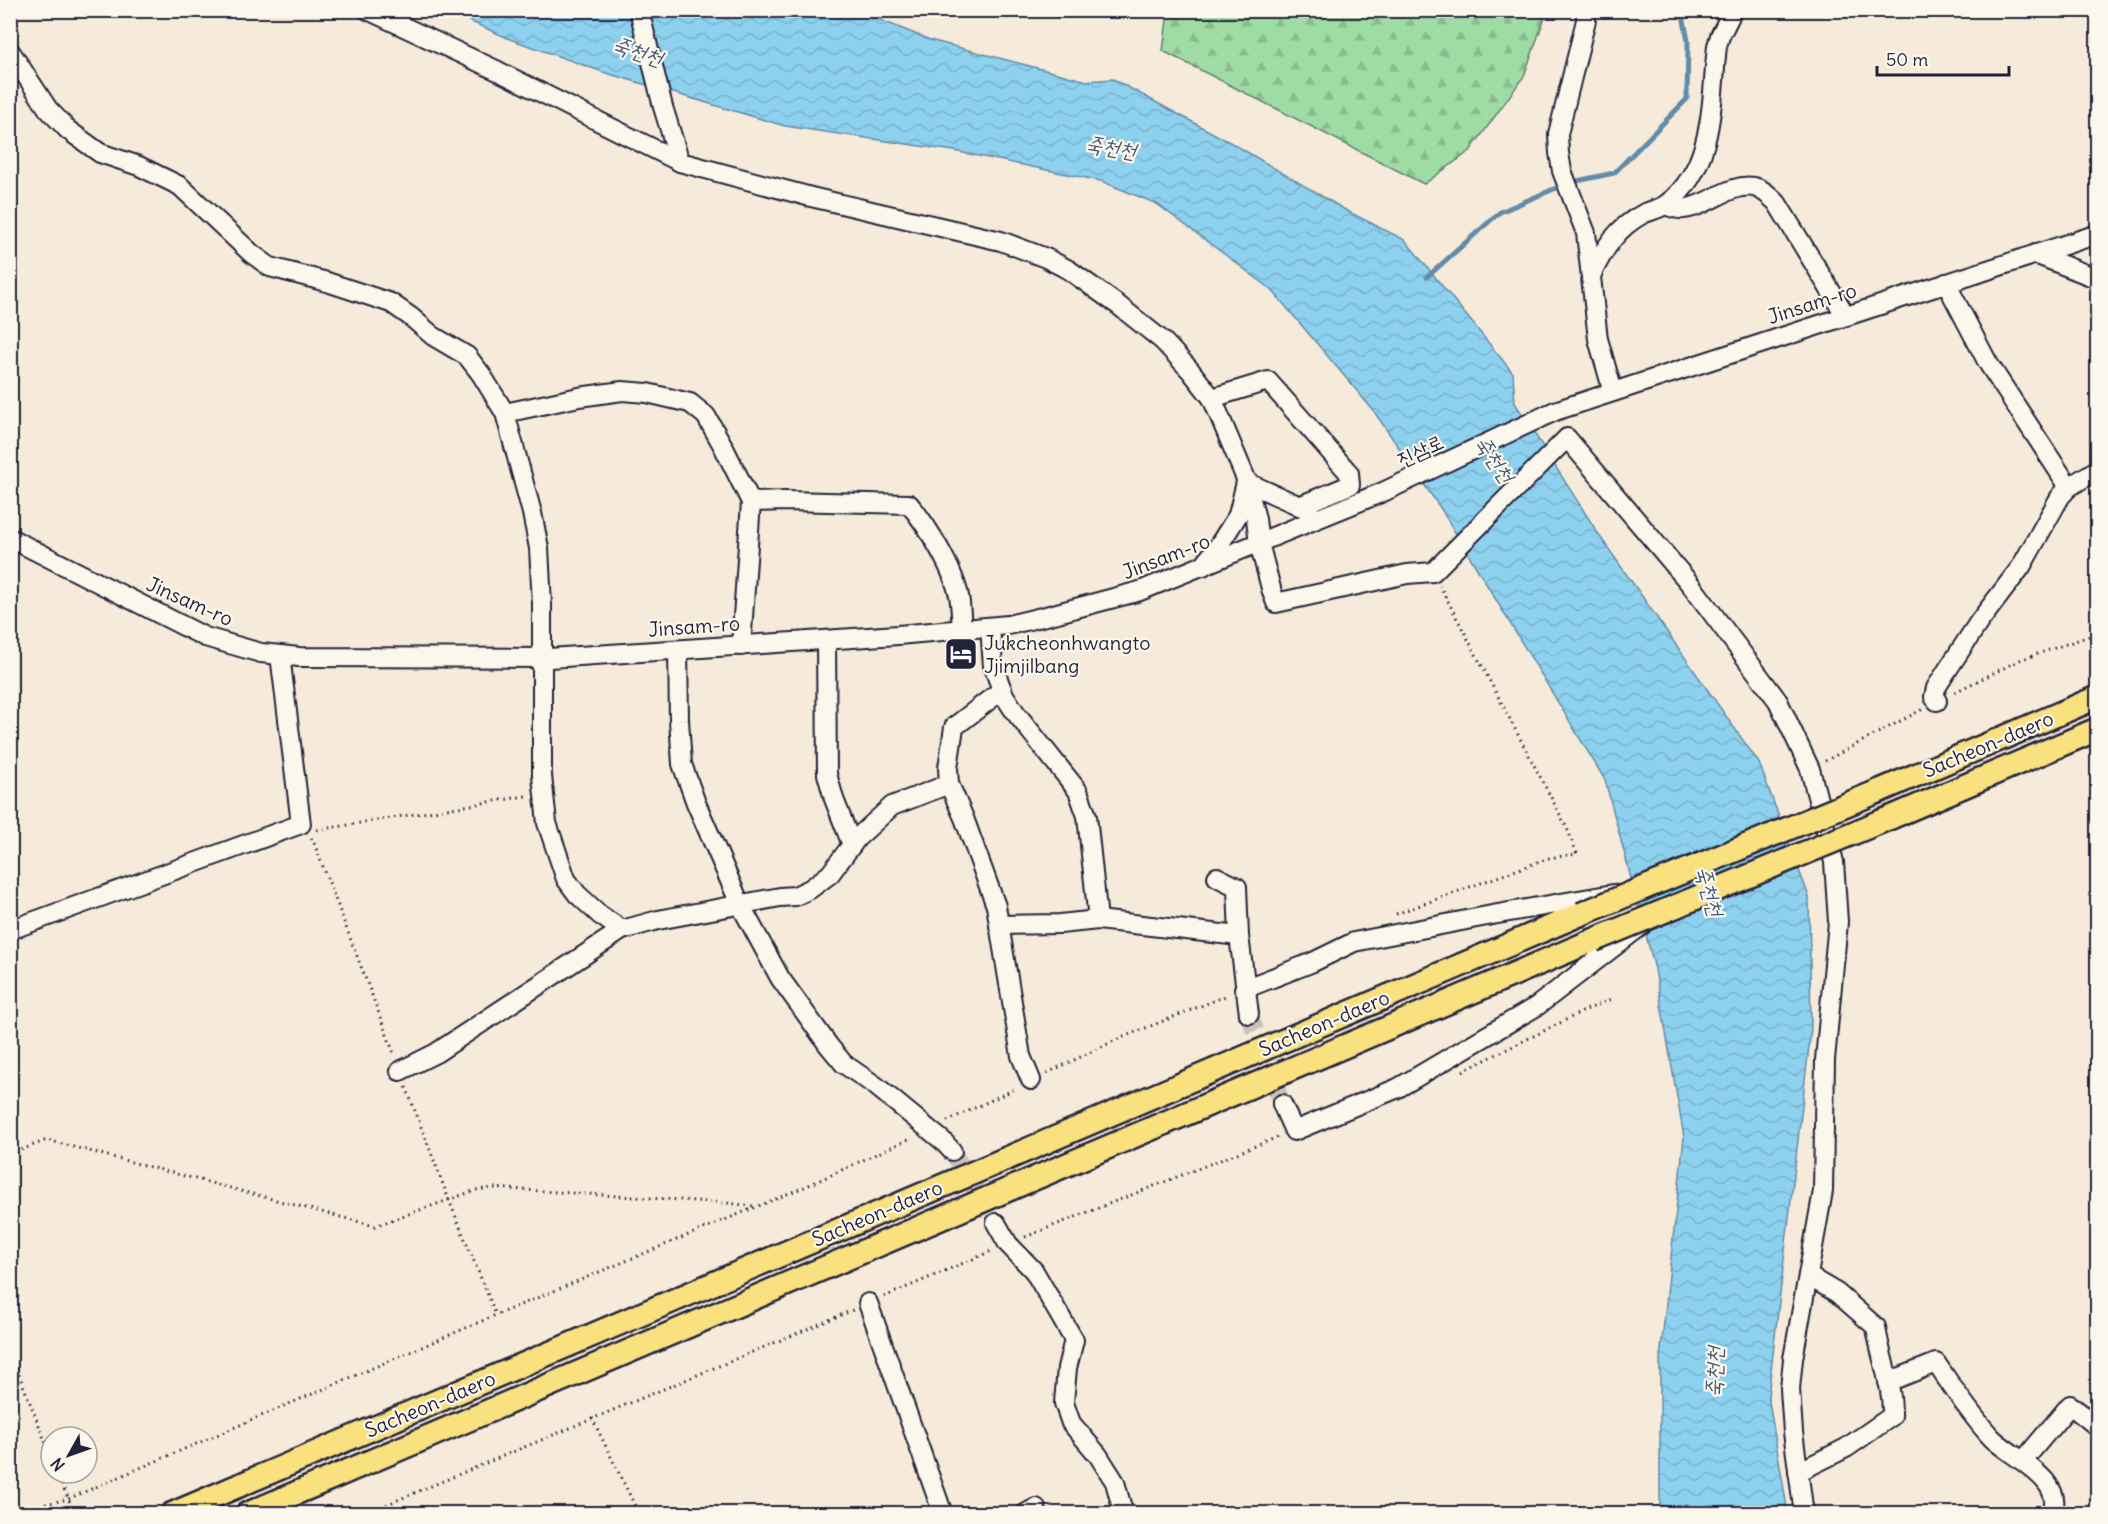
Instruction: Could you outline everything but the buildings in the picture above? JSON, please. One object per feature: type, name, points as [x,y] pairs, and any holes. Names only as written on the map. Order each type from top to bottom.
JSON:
[{"type":"main road","name":"Sacheon-daero","points":[[172,1514],[1581,914],[1879,791],[2097,697]]},
{"type":"main road","name":"Sacheon-daero","points":[[247,1514],[1594,940],[1892,817],[2097,729]]},
{"type":"street","points":[[368,10],[498,71],[680,162],[811,197],[1001,241],[1046,258],[1069,270],[1163,341],[1190,369],[1212,398],[1246,482],[1256,519],[1259,543],[1276,603],[1407,574],[1432,572],[1568,438]]},
{"type":"street","points":[[639,10],[663,107],[680,162]]},
{"type":"street","points":[[1586,10],[1586,20],[1558,134],[1559,153],[1562,171],[1586,233],[1598,339],[1613,392]]},
{"type":"street","points":[[1590,277],[1608,244],[1620,230],[1644,213],[1665,206],[1686,184],[1705,144],[1711,119],[1717,46],[1733,10]]},
{"type":"street","points":[[10,51],[48,109],[68,130],[100,153],[139,166],[180,186],[251,253],[270,267],[327,282],[391,303],[433,336],[467,356],[481,375],[505,413],[539,548],[542,605],[542,776],[547,823],[566,879],[577,894],[600,915],[622,930]]},
{"type":"street","points":[[1665,206],[1684,209],[1735,189],[1747,187],[1756,188],[1768,194],[1783,212],[1846,316]]},
{"type":"street","name":"Jinsam-ro","points":[[1549,414],[2036,254],[2095,239]]},
{"type":"street","points":[[2036,254],[2097,279]]},
{"type":"street","points":[[1946,283],[1988,363],[2069,487]]},
{"type":"street","points":[[1212,398],[1268,381],[1349,473],[1350,485],[1299,506]]},
{"type":"street","points":[[505,413],[579,396],[622,391],[647,393],[690,403],[706,416],[751,502],[741,646]]},
{"type":"street","points":[[1549,414],[1691,585],[1778,701],[1810,769],[1834,862],[1838,922],[1825,1060],[1823,1191],[1793,1359],[1790,1389],[1804,1514]]},
{"type":"street","name":"진삼로","points":[[1383,492],[1549,414]]},
{"type":"street","points":[[1937,701],[1934,697],[1936,688],[1979,622],[2021,567],[2060,497],[2069,487],[2097,469]]},
{"type":"street","points":[[1246,482],[1324,516]]},
{"type":"street","points":[[1202,567],[1238,515],[1246,482]]},
{"type":"street","name":"Jinsam-ro","points":[[10,538],[205,637],[261,652],[299,657],[541,658],[826,640],[1008,625],[1140,591],[1383,492]]},
{"type":"street","points":[[751,502],[909,504],[921,518],[946,562],[959,595],[962,629]]},
{"type":"street","points":[[990,627],[993,666],[1002,690],[1015,712],[1078,791],[1088,816],[1098,920]]},
{"type":"street","points":[[826,640],[827,774],[852,845]]},
{"type":"street","points":[[678,650],[682,764],[696,804],[740,904],[780,978],[844,1064],[876,1086],[952,1151]]},
{"type":"street","points":[[10,930],[301,824],[280,655]]},
{"type":"street","points":[[1002,690],[954,727],[948,768],[949,784],[996,906],[1021,1056],[1032,1080]]},
{"type":"street","points":[[400,1071],[436,1053],[622,930],[658,920],[795,896],[810,889],[830,874],[857,838],[892,806],[949,784]]},
{"type":"street","points":[[1218,877],[1237,887],[1244,989],[1249,1014]]},
{"type":"street","points":[[1244,989],[1313,962],[1354,942],[1492,915],[1641,890]]},
{"type":"street","points":[[1282,1104],[1294,1131],[1398,1088],[1537,1006],[1654,915]]},
{"type":"street","points":[[999,925],[1059,924],[1098,920],[1239,936]]},
{"type":"street","points":[[996,1223],[1008,1244],[1034,1271],[1074,1340],[1067,1368],[1064,1403],[1071,1423],[1098,1455],[1115,1482],[1122,1508],[1128,1514]]},
{"type":"street","points":[[1798,1472],[1846,1448],[1892,1416],[1888,1382],[1876,1327],[1837,1293],[1808,1276]]},
{"type":"street","points":[[868,1304],[943,1514]]},
{"type":"street","points":[[1888,1382],[1936,1363],[1990,1437],[2035,1469],[2050,1489],[2055,1507],[2051,1514]]},
{"type":"street","points":[[2023,1461],[2070,1405],[2097,1427]]},
{"type":"path","points":[[317,830],[544,793]]},
{"type":"path","points":[[1455,1073],[1467,1070],[1614,998]]},
{"type":"path","points":[[364,1514],[1008,1244],[1294,1131]]},
{"type":"path","points":[[10,1154],[47,1140],[375,1226],[476,1190],[494,1188],[727,1203],[756,1207],[496,1315],[68,1499],[10,1512]]},
{"type":"path","points":[[10,1352],[39,1426]]},
{"type":"path","points":[[592,1418],[639,1514]]},
{"type":"path","points":[[62,1485],[75,1514]]},
{"type":"green space","points":[[1168,10],[1547,11],[1524,76],[1470,151],[1424,184],[1163,51]]},
{"type":"water","name":"죽천천","points":[[447,11],[858,11],[930,40],[1087,81],[1113,79],[1235,145],[1347,211],[1405,240],[1513,373],[1515,403],[1601,538],[1759,763],[1809,897],[1811,1029],[1768,1396],[1788,1513],[1660,1513],[1660,1359],[1684,1137],[1655,969],[1605,780],[1441,509],[1373,410],[1271,289],[1157,204],[1101,181],[954,151],[785,126],[603,72],[510,39]]},
{"type":"waterway","points":[[1427,277],[1500,212],[1568,183],[1614,173],[1687,99],[1688,41],[1682,10]]},
{"type":"tunnel","points":[[1249,1014],[1282,1104]]},
{"type":"tunnel","points":[[952,1151],[996,1223]]},
{"type":"place","name":"Jukcheonhwangto Jjimjilbang","points":[[961,654]]}]
